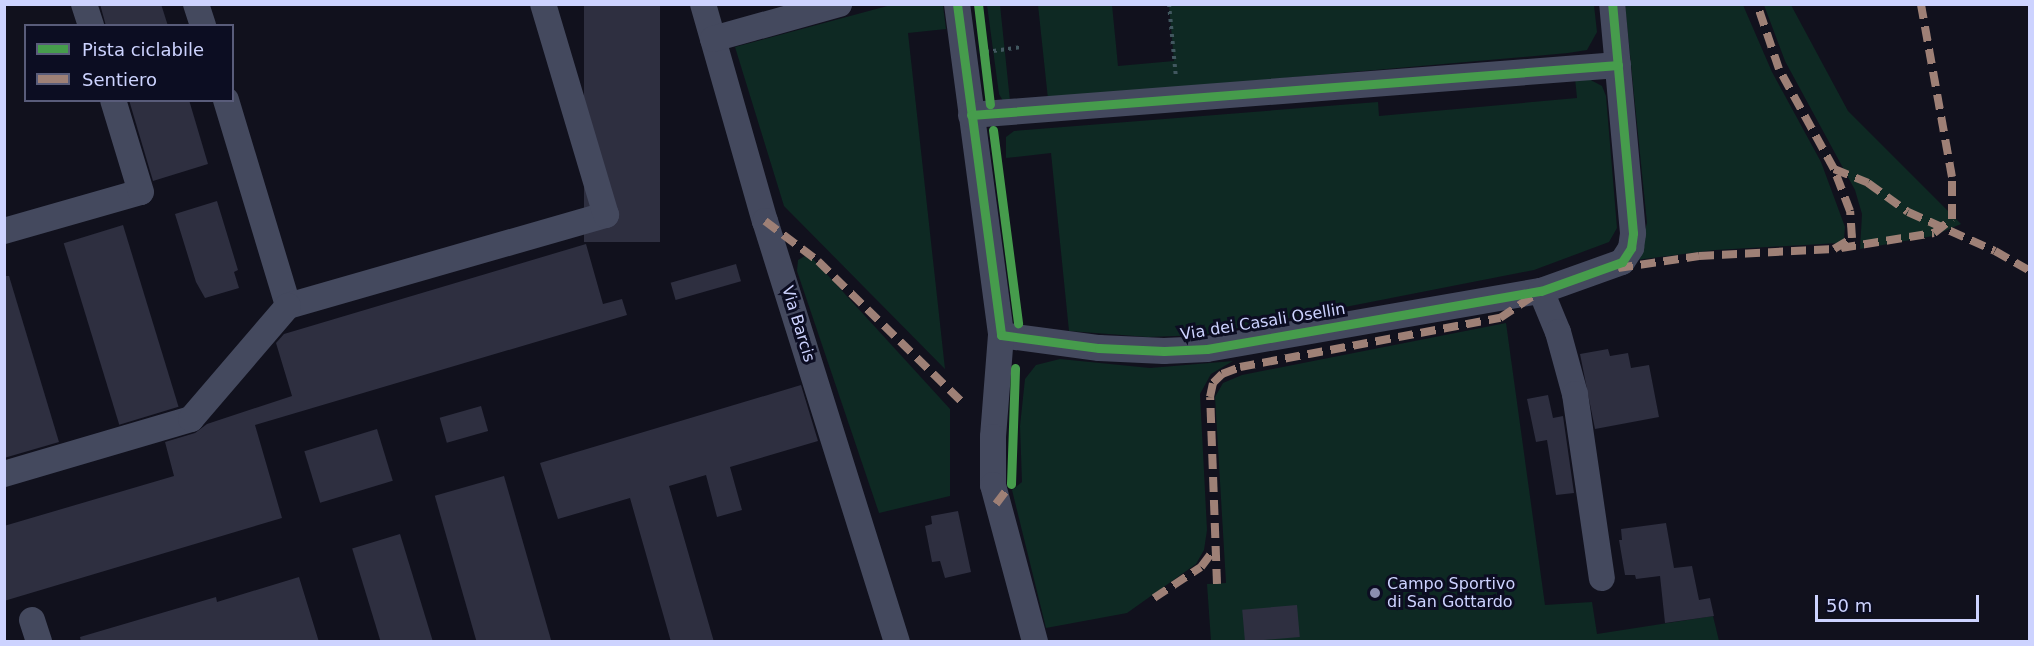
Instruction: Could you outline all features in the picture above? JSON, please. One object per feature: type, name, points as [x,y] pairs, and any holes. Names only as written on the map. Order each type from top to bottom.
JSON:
[{"type":"street","points":[[84,4],[90,24]]},
{"type":"street","points":[[196,4],[202,24]]},
{"type":"street","points":[[4,474],[191,419],[288,306],[606,215],[543,4]]},
{"type":"street","name":"Via Barcis","points":[[703,4],[897,642]]},
{"type":"street","points":[[957,4],[1000,335],[993,437],[993,486],[1035,642]]},
{"type":"street","points":[[971,115],[1618,64],[1612,4]]},
{"type":"street","points":[[713,39],[831,6]]},
{"type":"street","name":"Via dei Casali Osellin","points":[[1000,335],[1132,351],[1207,349],[1541,291],[1606,271],[1626,257],[1633,233],[1618,64]]},
{"type":"street","points":[[4,231],[141,192],[114,102]]},
{"type":"street","points":[[227,102],[288,306]]},
{"type":"street","points":[[1541,291],[1558,332],[1575,394],[1602,578]]},
{"type":"path","points":[[1169,4],[1178,100]]},
{"type":"path","points":[[985,63],[983,48],[1020,47]]},
{"type":"green space","points":[[891,5],[943,6],[946,29],[908,33],[945,369],[784,206],[735,47]]},
{"type":"green space","points":[[987,5],[1000,5],[1010,101],[1003,101],[999,94]]},
{"type":"green space","points":[[1038,5],[1112,5],[1118,66],[1174,61],[1169,5],[1594,5],[1597,32],[1587,50],[1568,53],[1048,99]]},
{"type":"green space","points":[[1625,5],[1743,5],[1772,72],[1821,162],[1845,227],[1844,239],[1839,243],[1715,250],[1636,260],[1647,223]]},
{"type":"green space","points":[[1764,5],[1791,5],[1848,111],[1961,224],[1933,236],[1860,249],[1862,214],[1855,190],[1785,61]]},
{"type":"green space","points":[[1585,77],[1602,86],[1606,96],[1617,228],[1609,242],[1534,270],[1202,335],[1148,337],[1069,331],[1051,153],[1006,158],[1006,137],[1014,131],[1378,102],[1379,116],[1577,98],[1575,78]]},
{"type":"green space","points":[[805,256],[813,259],[950,409],[950,496],[879,513],[797,271],[798,260]]},
{"type":"green space","points":[[1506,323],[1545,605],[1592,602],[1597,634],[1713,616],[1719,641],[1211,641],[1207,584],[1226,583],[1215,397],[1223,383],[1242,375]]},
{"type":"green space","points":[[1060,359],[1150,368],[1233,361],[1211,374],[1200,394],[1207,530],[1204,550],[1196,564],[1127,613],[1046,628],[1012,490],[1022,482],[1020,426],[1025,379],[1036,365]]},
{"type":"building","points":[[100,4],[161,4],[167,24],[105,24]]},
{"type":"building","points":[[584,4],[660,4],[660,242],[584,242]]},
{"type":"building","points":[[130,102],[190,102],[208,164],[153,181]]},
{"type":"building","points":[[217,201],[238,270],[234,272],[239,288],[205,298],[196,282],[175,214]]},
{"type":"building","points":[[123,225],[179,407],[119,425],[64,243]]},
{"type":"building","points":[[586,244],[603,304],[622,299],[627,315],[255,425],[282,518],[4,601],[4,526],[174,476],[165,442],[195,433],[207,424],[292,396],[276,343],[284,334]]},
{"type":"building","points":[[736,264],[741,281],[676,300],[671,283]]},
{"type":"building","points":[[4,276],[9,276],[59,442],[4,458]]},
{"type":"building","points":[[1608,349],[1610,356],[1628,353],[1631,368],[1649,365],[1659,417],[1595,429],[1580,354]]},
{"type":"building","points":[[801,385],[818,441],[730,467],[742,510],[717,517],[706,475],[669,486],[714,642],[671,642],[630,498],[558,519],[540,463]]},
{"type":"building","points":[[1548,395],[1553,418],[1563,416],[1574,493],[1556,495],[1547,440],[1536,442],[1527,399]]},
{"type":"building","points":[[481,406],[488,431],[447,443],[440,418]]},
{"type":"building","points":[[377,429],[393,481],[320,503],[304,451]]},
{"type":"building","points":[[504,476],[552,642],[477,642],[435,496]]},
{"type":"building","points":[[958,511],[971,572],[945,578],[940,561],[932,562],[925,526],[932,524],[931,516]]},
{"type":"building","points":[[1666,523],[1674,568],[1692,566],[1699,600],[1710,598],[1714,616],[1665,623],[1660,576],[1636,579],[1635,575],[1625,575],[1619,540],[1622,540],[1621,529]]},
{"type":"building","points":[[400,534],[433,642],[381,642],[352,549]]},
{"type":"building","points":[[299,577],[319,642],[81,642],[80,637],[216,597],[217,602]]},
{"type":"building","points":[[1297,605],[1300,637],[1245,642],[1242,610]]},
{"type":"marked path","points":[[1618,268],[1699,256],[1834,249],[1852,238],[1850,211],[1834,169],[1779,69],[1757,4]]},
{"type":"marked path","points":[[1841,248],[1934,233],[1952,219],[1952,177],[1921,4]]},
{"type":"marked path","points":[[1834,169],[1868,183],[1908,212],[1995,251],[2030,271]]},
{"type":"marked path","points":[[765,221],[818,261],[965,405]]},
{"type":"marked path","points":[[1217,584],[1210,397],[1213,383],[1222,374],[1240,367],[1500,318],[1536,294]]},
{"type":"marked path","points":[[996,504],[1011,484]]},
{"type":"marked path","points":[[1154,598],[1201,567],[1213,551]]},
{"type":"cycle path","points":[[957,4],[1001,335],[1099,348],[1164,351],[1207,349],[1541,291],[1622,262],[1631,248],[1633,233],[1612,4]]},
{"type":"cycle path","points":[[978,4],[990,104]]},
{"type":"cycle path","points":[[971,115],[1618,65]]},
{"type":"cycle path","points":[[993,130],[1018,323]]},
{"type":"cycle path","points":[[1011,484],[1015,368]]},
{"type":"place","name":"Campo Sportivo di San Gottardo","points":[[1375,593]]}]
